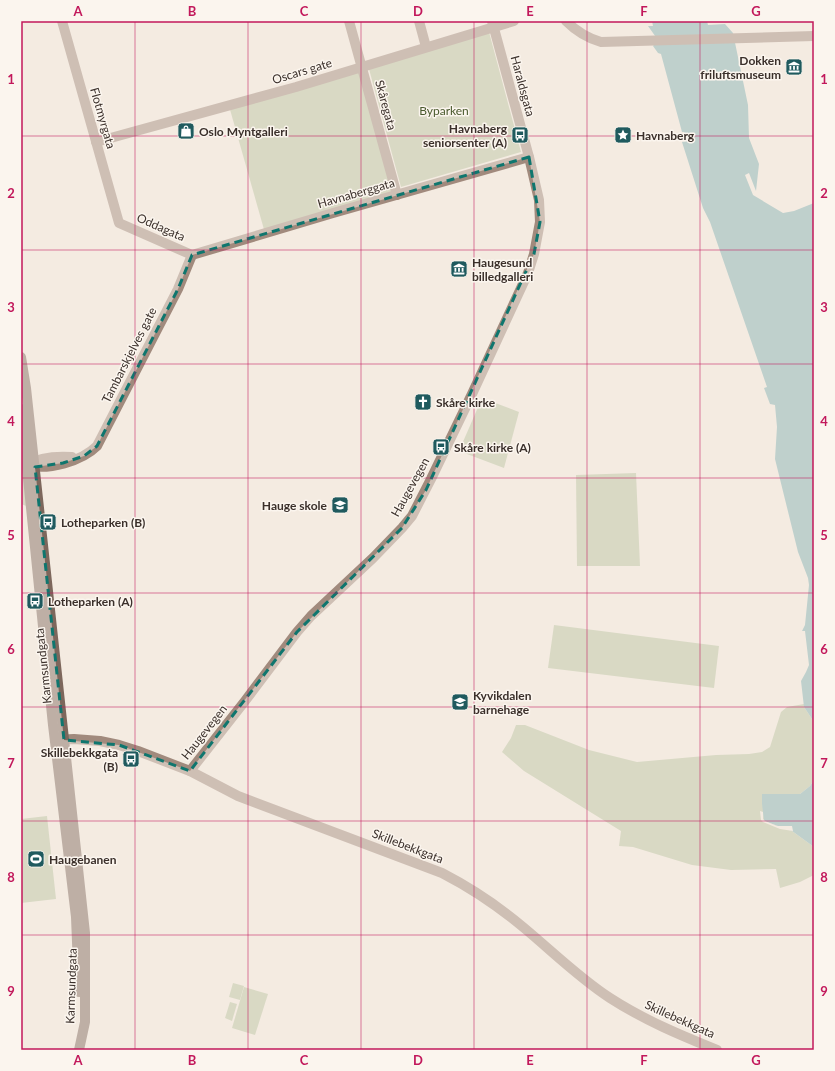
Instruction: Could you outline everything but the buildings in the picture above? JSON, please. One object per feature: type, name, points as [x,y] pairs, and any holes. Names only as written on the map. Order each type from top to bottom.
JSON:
[{"type":"main road","name":"Karmsundgata","points":[[21,357],[26,388],[32,464],[60,740],[85,939],[85,1022],[79,1050]]},
{"type":"main road","name":"Karmsundgata","points":[[21,409],[32,464]]},
{"type":"street","name":"Flotmyrgata","points":[[62,21],[119,223]]},
{"type":"street","name":"Skåregata","points":[[349,21],[397,195]]},
{"type":"street","points":[[419,21],[426,47]]},
{"type":"street","name":"Oscars gate","points":[[96,142],[229,106],[426,47],[493,24],[514,21]]},
{"type":"street","points":[[566,21],[590,39],[600,42],[814,36]]},
{"type":"street","name":"Haraldsgata","points":[[493,24],[529,157]]},
{"type":"street","name":"Havnaberggata","points":[[192,255],[529,157]]},
{"type":"street","name":"Haugevegen","points":[[190,771],[297,632],[311,616],[373,558],[412,516],[426,490],[520,291],[534,254],[540,222],[539,200],[529,157]]},
{"type":"street","name":"Oddagata","points":[[119,223],[192,255]]},
{"type":"street","name":"Tambarskjelves gate","points":[[32,464],[45,468],[78,458],[90,452],[97,446],[178,289],[192,255]]},
{"type":"street","name":"Skillebekkgata","points":[[60,740],[88,740],[120,745],[138,750],[190,771],[238,796],[421,864],[448,876],[501,909],[579,975],[610,998],[660,1026],[717,1050]]},
{"type":"highlighted area","points":[[529,157],[540,222],[534,254],[426,490],[402,528],[297,632],[190,771],[119,745],[64,740],[35,467],[63,463],[84,456],[97,446],[178,289],[192,255]]},
{"type":"green space","name":"Byparken","points":[[489,32],[521,152],[401,187],[369,69]]},
{"type":"green space","points":[[362,66],[397,195],[265,233],[229,106]]},
{"type":"green space","points":[[482,398],[519,412],[504,468],[459,451]]},
{"type":"green space","points":[[21,412],[29,507],[21,504]]},
{"type":"green space","points":[[636,473],[640,566],[577,566],[576,475]]},
{"type":"green space","points":[[554,625],[719,646],[714,688],[548,668]]},
{"type":"green space","points":[[804,704],[804,707],[814,722],[814,780],[810,786],[800,794],[762,794],[764,821],[792,831],[814,847],[814,875],[800,882],[780,888],[776,869],[731,870],[692,865],[633,847],[619,846],[621,831],[524,771],[502,752],[511,738],[516,725],[525,725],[589,750],[637,762],[762,752],[770,747],[781,712],[787,707]]},
{"type":"green space","name":"Haugebanen","points":[[47,816],[56,899],[21,903],[21,819]]},
{"type":"green space","points":[[233,983],[244,986],[240,1000],[229,997]]},
{"type":"green space","points":[[244,987],[268,994],[255,1035],[232,1028]]},
{"type":"green space","points":[[230,1002],[237,1004],[232,1021],[225,1018]]},
{"type":"water","points":[[652,21],[707,21],[708,25],[725,24],[733,33],[748,105],[749,138],[759,164],[756,191],[749,173],[745,175],[753,195],[783,213],[794,211],[814,203],[814,722],[804,707],[801,681],[809,665],[805,631],[802,631],[805,625],[809,585],[808,578],[798,552],[775,459],[777,427],[775,405],[770,404],[764,388],[767,387],[710,222],[703,208],[682,142],[686,141],[684,132],[682,132],[661,54],[658,53],[653,46],[658,40],[648,26],[653,26]]},
{"type":"water","points":[[814,780],[814,847],[792,831],[764,821],[762,794],[800,794],[810,786]]},
{"type":"pier","points":[[760,811],[763,812],[763,819],[765,821],[777,826],[792,826],[793,831],[780,829],[763,822],[761,820]]},
{"type":"place","name":"Dokken friluftsmuseum","points":[[794,67]]},
{"type":"place","name":"Oslo Myntgalleri","points":[[186,131]]},
{"type":"place","name":"Havnaberg seniorsenter (A)","points":[[520,135]]},
{"type":"place","name":"Havnaberg","points":[[623,135]]},
{"type":"place","name":"Haugesund billedgalleri","points":[[459,269]]},
{"type":"place","name":"Skåre kirke","points":[[423,402]]},
{"type":"place","name":"Skåre kirke (A)","points":[[441,447]]},
{"type":"place","name":"Hauge skole","points":[[340,505]]},
{"type":"place","name":"Lotheparken (B)","points":[[48,522]]},
{"type":"place","name":"Lotheparken (A)","points":[[35,601]]},
{"type":"place","name":"Kyvikdalen barnehage","points":[[460,702]]},
{"type":"place","name":"Skillebekkgata (B)","points":[[131,759]]},
{"type":"place","name":"Haugebanen","points":[[36,859]]}]
